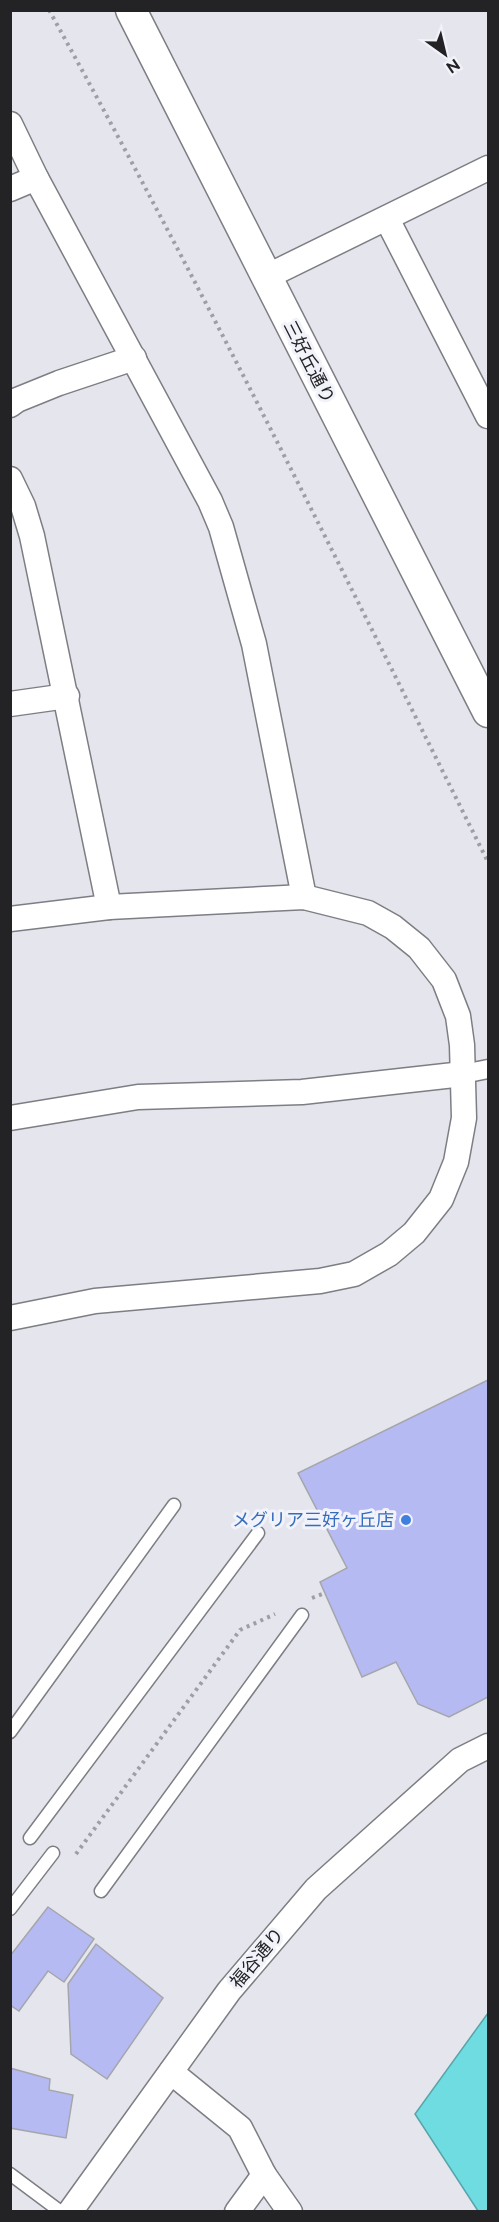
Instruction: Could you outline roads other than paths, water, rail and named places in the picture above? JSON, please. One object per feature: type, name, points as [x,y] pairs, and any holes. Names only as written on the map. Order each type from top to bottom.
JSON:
[{"type":"street","name":"三好丘通り","points":[[131,10],[489,712]]},
{"type":"street","points":[[10,124],[36,178],[210,501],[221,527],[254,644],[304,897]]},
{"type":"street","points":[[266,278],[489,168]]},
{"type":"street","points":[[10,189],[36,178]]},
{"type":"street","points":[[387,219],[489,416]]},
{"type":"street","points":[[10,405],[59,383],[134,358]]},
{"type":"street","points":[[10,479],[23,506],[32,536],[109,907]]},
{"type":"street","points":[[10,704],[67,696]]},
{"type":"street","points":[[10,919],[109,907],[304,897],[368,913],[393,927],[418,948],[444,980],[458,1016],[462,1046],[464,1118],[456,1162],[441,1199],[414,1233],[388,1254],[354,1274],[320,1281],[95,1301],[10,1318]]},
{"type":"street","points":[[10,1118],[138,1097],[302,1092],[489,1069]]},
{"type":"street","name":"福谷通り","points":[[70,2211],[229,1991],[316,1889],[460,1760],[489,1746]]},
{"type":"street","points":[[171,2072],[240,2128],[264,2175],[290,2211]]},
{"type":"street","points":[[237,2211],[264,2175]]},
{"type":"lane","points":[[10,1732],[174,1504]]},
{"type":"lane","points":[[30,1838],[258,1533]]},
{"type":"lane","points":[[101,1891],[302,1615]]},
{"type":"lane","points":[[10,1909],[53,1853]]},
{"type":"lane","points":[[10,2174],[61,2211]]},
{"type":"water","points":[[488,2013],[488,2211],[478,2211],[415,2114]]},
{"type":"place","name":"メグリア三好ヶ丘店","points":[[406,1520]]}]
